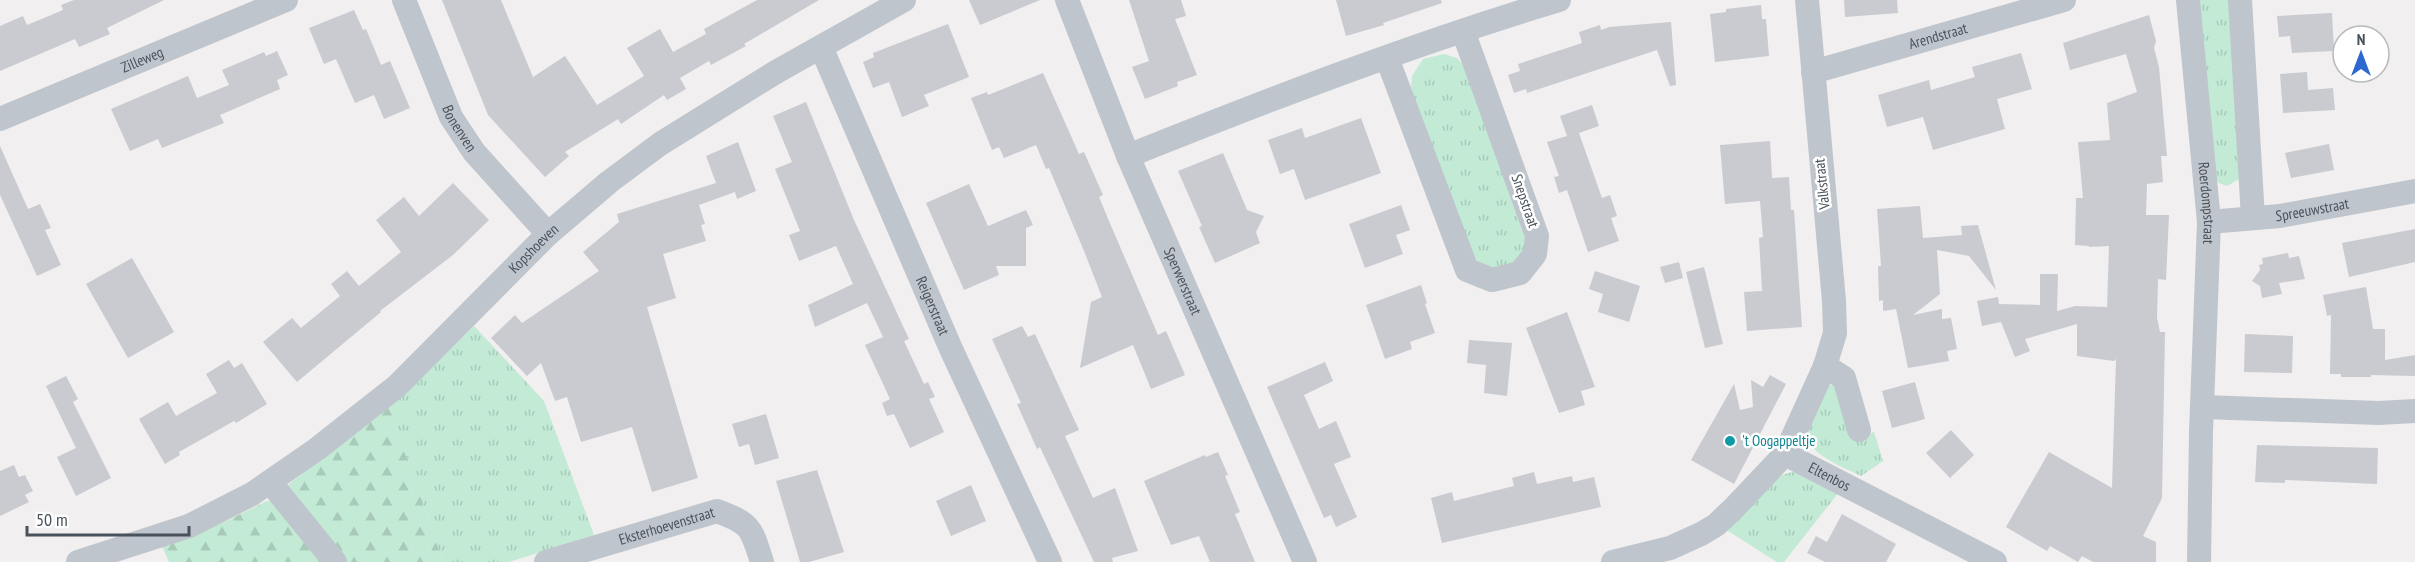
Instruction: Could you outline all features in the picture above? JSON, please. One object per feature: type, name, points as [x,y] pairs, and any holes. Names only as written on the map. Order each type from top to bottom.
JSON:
[{"type":"street","name":"Zilleweg","points":[[0,119],[286,0]]},
{"type":"street","name":"Bonenven","points":[[404,0],[451,117],[474,152],[548,234]]},
{"type":"street","name":"Kopshoeven","points":[[78,562],[189,526],[219,513],[270,482],[317,449],[397,386],[548,234],[609,182],[660,144],[904,0]]},
{"type":"street","name":"Sperwerstraat","points":[[1067,0],[1128,156],[1305,562]]},
{"type":"street","points":[[1128,156],[1289,93],[1462,31],[1558,0]]},
{"type":"street","name":"Valkstraat","points":[[1785,454],[1825,366],[1834,333],[1834,301],[1807,0]]},
{"type":"street","name":"Arendstraat","points":[[1813,72],[2064,0]]},
{"type":"street","name":"Roerdompstraat","points":[[2188,0],[2209,222],[2199,562]]},
{"type":"street","points":[[2240,0],[2253,218]]},
{"type":"street","name":"Snepstraat","points":[[1387,58],[1467,270],[1492,280],[1520,273],[1535,254],[1537,236],[1462,31]]},
{"type":"street","name":"Reigerstraat","points":[[821,47],[951,349],[1050,562]]},
{"type":"street","name":"Spreeuwstraat","points":[[2209,222],[2341,206],[2415,191]]},
{"type":"street","points":[[1825,366],[1844,378],[1859,430]]},
{"type":"street","points":[[2202,407],[2379,413],[2415,411]]},
{"type":"street","points":[[1612,562],[1670,548],[1716,525],[1785,454]]},
{"type":"street","name":"Eltenbos","points":[[1785,454],[1995,562]]},
{"type":"street","points":[[270,482],[335,562]]},
{"type":"street","name":"Eksterhoevenstraat","points":[[546,562],[717,511],[740,520],[752,532],[762,562]]},
{"type":"green space","points":[[2198,0],[2232,0],[2241,178],[2227,186],[2214,178]]},
{"type":"green space","points":[[1444,54],[1457,58],[1464,66],[1526,241],[1523,255],[1513,266],[1492,268],[1473,258],[1411,88],[1412,76],[1423,59]]},
{"type":"green space","points":[[474,326],[544,401],[594,535],[509,562],[443,562],[389,404],[410,388]]},
{"type":"green space","points":[[1827,385],[1837,385],[1855,438],[1874,432],[1883,461],[1861,476],[1835,464],[1817,452],[1807,437],[1811,418]]},
{"type":"green space","points":[[389,404],[443,562],[347,562],[288,485]]},
{"type":"green space","points":[[1792,472],[1802,474],[1839,492],[1784,562],[1777,562],[1725,529],[1773,482],[1782,475]]},
{"type":"green space","points":[[267,501],[280,503],[322,562],[169,562],[162,546],[226,521]]},
{"type":"building","points":[[74,0],[164,0],[107,28],[110,34],[79,47],[75,39],[0,71],[0,26],[23,16],[27,25],[63,10],[61,5]]},
{"type":"building","points":[[442,0],[501,0],[533,77],[565,56],[597,105],[644,76],[627,48],[660,29],[673,52],[706,34],[704,29],[757,0],[819,0],[744,44],[746,46],[711,65],[709,61],[680,78],[686,89],[667,100],[664,95],[621,124],[618,119],[565,152],[569,156],[545,177],[488,115]]},
{"type":"building","points":[[969,0],[1040,0],[980,25]]},
{"type":"building","points":[[1129,0],[1181,0],[1186,16],[1175,19],[1197,75],[1177,82],[1178,86],[1145,99],[1132,67],[1149,61]]},
{"type":"building","points":[[1336,0],[1441,0],[1442,3],[1383,23],[1384,25],[1346,36]]},
{"type":"building","points":[[1844,0],[1897,0],[1898,13],[1845,17]]},
{"type":"building","points":[[1761,5],[1762,19],[1766,19],[1769,56],[1715,62],[1710,14],[1726,12],[1726,9]]},
{"type":"building","points":[[354,10],[363,30],[366,29],[381,65],[390,61],[410,108],[384,119],[374,95],[355,103],[336,59],[324,64],[309,28]]},
{"type":"building","points":[[2332,13],[2331,51],[2292,53],[2290,36],[2279,37],[2277,16]]},
{"type":"building","points":[[2149,15],[2156,41],[2154,48],[2159,67],[2167,156],[2161,156],[2163,182],[2147,184],[2146,215],[2169,215],[2166,280],[2158,279],[2157,318],[2160,332],[2165,332],[2162,498],[2143,536],[2156,542],[2156,562],[2093,562],[2082,556],[2078,562],[2050,546],[2047,551],[2006,527],[2049,452],[2112,488],[2116,359],[2114,361],[2077,356],[2077,324],[2025,339],[2030,351],[2015,357],[2001,322],[1982,326],[1977,301],[1998,297],[1999,304],[2040,305],[2040,274],[2058,274],[2057,311],[2075,306],[2107,307],[2109,246],[2075,245],[2076,198],[2083,198],[2078,142],[2110,140],[2107,103],[2137,92],[2126,54],[2070,70],[2063,43]]},
{"type":"building","points":[[1671,22],[1676,85],[1670,86],[1657,50],[1527,93],[1526,89],[1514,93],[1508,75],[1520,71],[1518,64],[1582,43],[1579,32],[1600,25],[1601,30],[1609,27]]},
{"type":"building","points":[[948,24],[969,77],[924,95],[929,106],[902,117],[889,82],[873,88],[863,62],[874,57],[873,53]]},
{"type":"building","points":[[277,51],[288,75],[277,80],[280,89],[220,115],[224,123],[162,148],[158,139],[130,151],[111,109],[188,76],[197,98],[229,85],[222,70],[264,52],[266,56]]},
{"type":"building","points":[[2021,53],[2032,89],[1997,99],[2005,129],[1933,150],[1923,117],[1887,127],[1878,95],[1929,80],[1931,90],[1975,77],[1972,67]]},
{"type":"building","points":[[2307,72],[2308,90],[2333,88],[2335,110],[2283,113],[2280,74]]},
{"type":"building","points":[[1043,73],[1079,154],[1084,152],[1103,195],[1099,197],[1158,335],[1166,331],[1185,375],[1151,389],[1133,345],[1080,368],[1091,302],[1102,297],[1084,251],[1049,168],[1046,169],[1036,145],[1004,158],[999,147],[992,150],[971,98],[987,92],[988,95]]},
{"type":"building","points":[[806,102],[854,220],[909,339],[904,341],[924,384],[928,382],[935,397],[929,399],[944,432],[910,448],[894,414],[887,416],[882,403],[890,399],[865,345],[883,337],[867,303],[815,327],[808,305],[853,284],[836,246],[799,261],[789,235],[800,231],[775,169],[792,162],[773,116]]},
{"type":"building","points":[[1592,105],[1599,126],[1579,133],[1602,198],[1610,195],[1617,216],[1611,218],[1619,241],[1588,252],[1567,190],[1559,193],[1554,177],[1559,176],[1547,142],[1567,136],[1560,116]]},
{"type":"building","points":[[1361,118],[1381,173],[1305,200],[1294,169],[1280,174],[1268,140],[1302,128],[1305,138]]},
{"type":"building","points":[[1770,141],[1772,178],[1789,177],[1791,210],[1794,210],[1802,327],[1747,331],[1744,292],[1762,291],[1759,238],[1763,237],[1760,201],[1725,204],[1720,145]]},
{"type":"building","points":[[738,142],[756,191],[737,199],[735,192],[699,205],[705,224],[701,225],[706,241],[663,254],[676,298],[647,307],[698,478],[652,492],[632,427],[581,442],[567,397],[555,401],[541,363],[527,376],[491,338],[515,315],[522,323],[599,271],[583,252],[619,222],[617,214],[716,183],[706,156]]},
{"type":"building","points":[[2329,144],[2334,170],[2291,178],[2285,153]]},
{"type":"building","points":[[0,146],[28,209],[40,204],[51,228],[45,230],[61,265],[37,276],[0,195]]},
{"type":"building","points":[[1223,153],[1247,210],[1264,216],[1256,232],[1260,243],[1215,263],[1178,171]]},
{"type":"building","points":[[453,183],[489,220],[453,255],[380,311],[297,382],[263,342],[292,318],[301,328],[340,296],[331,284],[347,271],[359,286],[401,252],[376,220],[404,197],[419,216]]},
{"type":"building","points":[[969,184],[988,226],[1026,210],[1033,225],[1026,228],[1026,266],[996,266],[999,275],[964,290],[926,203]]},
{"type":"building","points":[[1401,205],[1410,230],[1396,235],[1403,254],[1365,268],[1349,224]]},
{"type":"building","points":[[1920,206],[1923,238],[1962,235],[1961,226],[1978,225],[1996,290],[1969,256],[1937,250],[1940,294],[1913,315],[1942,309],[1942,319],[1951,318],[1957,349],[1947,351],[1949,361],[1908,368],[1896,309],[1883,311],[1883,300],[1879,301],[1878,266],[1881,266],[1877,209]]},
{"type":"building","points":[[2415,229],[2415,262],[2349,277],[2342,243]]},
{"type":"building","points":[[2288,253],[2289,258],[2299,256],[2305,279],[2279,283],[2282,294],[2262,298],[2260,286],[2252,281],[2260,270],[2259,265],[2263,264],[2262,258]]},
{"type":"building","points":[[132,258],[174,332],[128,358],[86,284]]},
{"type":"building","points":[[1679,262],[1683,278],[1665,283],[1660,267]]},
{"type":"building","points":[[1704,267],[1723,344],[1705,348],[1686,272]]},
{"type":"building","points":[[1595,271],[1640,286],[1629,322],[1598,312],[1603,294],[1589,289]]},
{"type":"building","points":[[1421,285],[1435,333],[1410,342],[1412,349],[1385,359],[1366,305]]},
{"type":"building","points":[[2366,287],[2373,329],[2385,329],[2385,360],[2415,355],[2415,376],[2341,377],[2341,374],[2330,374],[2331,315],[2327,316],[2323,295]]},
{"type":"building","points":[[1567,312],[1595,387],[1581,391],[1585,405],[1559,413],[1526,328]]},
{"type":"building","points":[[1022,326],[1028,337],[1035,334],[1079,430],[1065,436],[1093,498],[1115,488],[1138,551],[1112,558],[1113,562],[1094,562],[1040,447],[1037,449],[1017,404],[1021,403],[992,339]]},
{"type":"building","points":[[2245,334],[2293,336],[2292,373],[2244,372]]},
{"type":"building","points":[[1469,340],[1512,343],[1507,396],[1484,393],[1486,365],[1467,363]]},
{"type":"building","points":[[229,360],[234,368],[242,363],[267,404],[236,423],[234,421],[179,452],[180,455],[165,464],[139,419],[168,402],[176,416],[217,393],[206,374]]},
{"type":"building","points":[[1325,362],[1333,381],[1304,395],[1319,429],[1336,421],[1351,457],[1334,464],[1357,517],[1336,527],[1331,515],[1324,518],[1267,387]]},
{"type":"building","name":"'t Oogappeltje","points":[[1770,375],[1786,384],[1734,484],[1691,460],[1734,384],[1740,410],[1753,407],[1751,380],[1763,387]]},
{"type":"building","points":[[66,376],[78,399],[73,402],[111,478],[76,496],[57,457],[76,448],[46,386]]},
{"type":"building","points":[[1915,382],[1925,419],[1892,428],[1882,391]]},
{"type":"building","points":[[766,414],[779,458],[755,465],[749,444],[739,447],[732,424]]},
{"type":"building","points":[[1951,430],[1974,455],[1950,478],[1926,453]]},
{"type":"building","points":[[2257,445],[2378,448],[2377,484],[2285,480],[2285,483],[2255,482]]},
{"type":"building","points":[[1218,452],[1240,512],[1235,514],[1255,562],[1210,562],[1199,536],[1171,545],[1144,481],[1205,455],[1206,457]]},
{"type":"building","points":[[14,465],[19,477],[25,475],[33,491],[25,495],[29,502],[0,516],[0,471]]},
{"type":"building","points":[[817,470],[844,552],[809,562],[800,562],[776,481]]},
{"type":"building","points":[[1534,472],[1537,484],[1572,476],[1573,482],[1594,477],[1601,507],[1442,543],[1431,498],[1452,492],[1454,501],[1514,486],[1512,478]]},
{"type":"building","points":[[971,485],[986,521],[951,536],[936,501]]},
{"type":"building","points":[[1842,514],[1896,544],[1886,562],[1825,562],[1807,553],[1816,536],[1827,542]]},
{"type":"place","name":"'t Oogappeltje","points":[[1730,441]]}]
